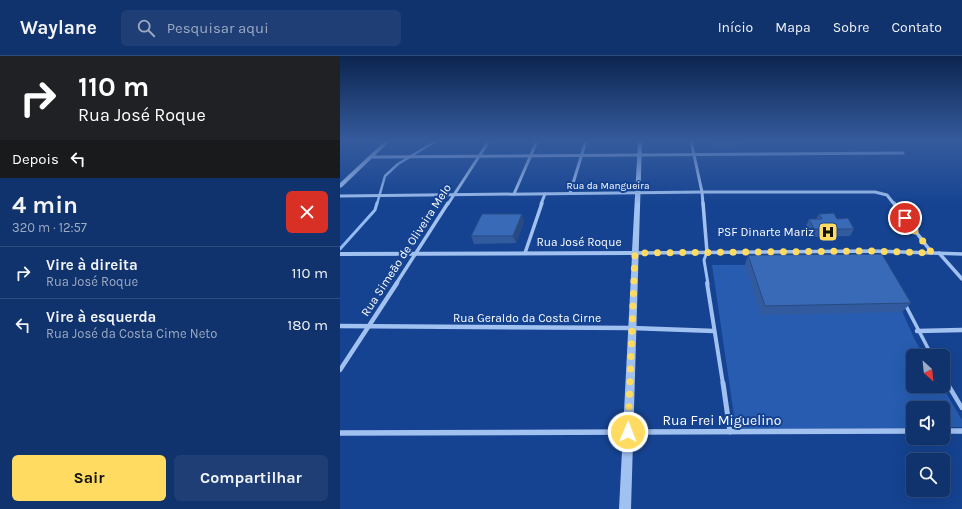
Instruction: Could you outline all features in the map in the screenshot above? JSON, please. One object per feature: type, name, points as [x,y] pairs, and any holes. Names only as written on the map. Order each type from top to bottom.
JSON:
[{"type":"street","points":[[340,186],[366,162]]},
{"type":"street","name":"Rua Simeão de Oliveira Melo","points":[[340,370],[475,162]]},
{"type":"street","points":[[514,194],[527,162]]},
{"type":"street","points":[[570,193],[581,162]]},
{"type":"street","points":[[625,509],[639,162]]},
{"type":"street","points":[[696,162],[702,192],[707,252],[704,260],[730,432]]},
{"type":"street","name":"Rua da Mangueira","points":[[340,196],[702,192],[875,192],[887,196],[932,253]]},
{"type":"street","points":[[525,253],[545,194]]},
{"type":"street","name":"Rua José Roque","points":[[340,254],[873,251],[962,254]]},
{"type":"street","points":[[939,253],[962,279]]},
{"type":"street","name":"Rua Geraldo da Costa Cirne","points":[[340,326],[632,328],[714,331]]},
{"type":"street","points":[[917,330],[962,330]]},
{"type":"street","name":"Rua Frei Miguelino","points":[[340,433],[906,431]]},
{"type":"street","points":[[950,431],[962,431]]},
{"type":"lane","points":[[873,251],[877,258]]},
{"type":"lane","points":[[902,298],[928,349]]},
{"type":"lane","points":[[950,387],[962,408]]},
{"type":"shaded area","points":[[875,264],[899,304],[920,349],[906,349],[906,393],[946,393],[962,420],[962,427],[950,427],[950,401],[906,401],[906,428],[736,429],[712,265]]},
{"type":"building","points":[[834,213],[837,219],[848,218],[854,229],[814,229],[809,219],[822,219],[819,214]]},
{"type":"building","points":[[482,214],[522,214],[513,236],[471,236]]},
{"type":"building","points":[[882,254],[911,303],[765,306],[748,255]]},
{"type":"waterway","points":[[377,204],[385,176],[401,162]]},
{"type":"waterway","points":[[340,249],[375,210],[377,203]]},
{"type":"place","name":"PSF Dinarte Mariz","points":[[828,232]]},
{"type":"route","points":[[628,432],[635,253],[757,251],[873,251],[932,253],[905,218]]}]
